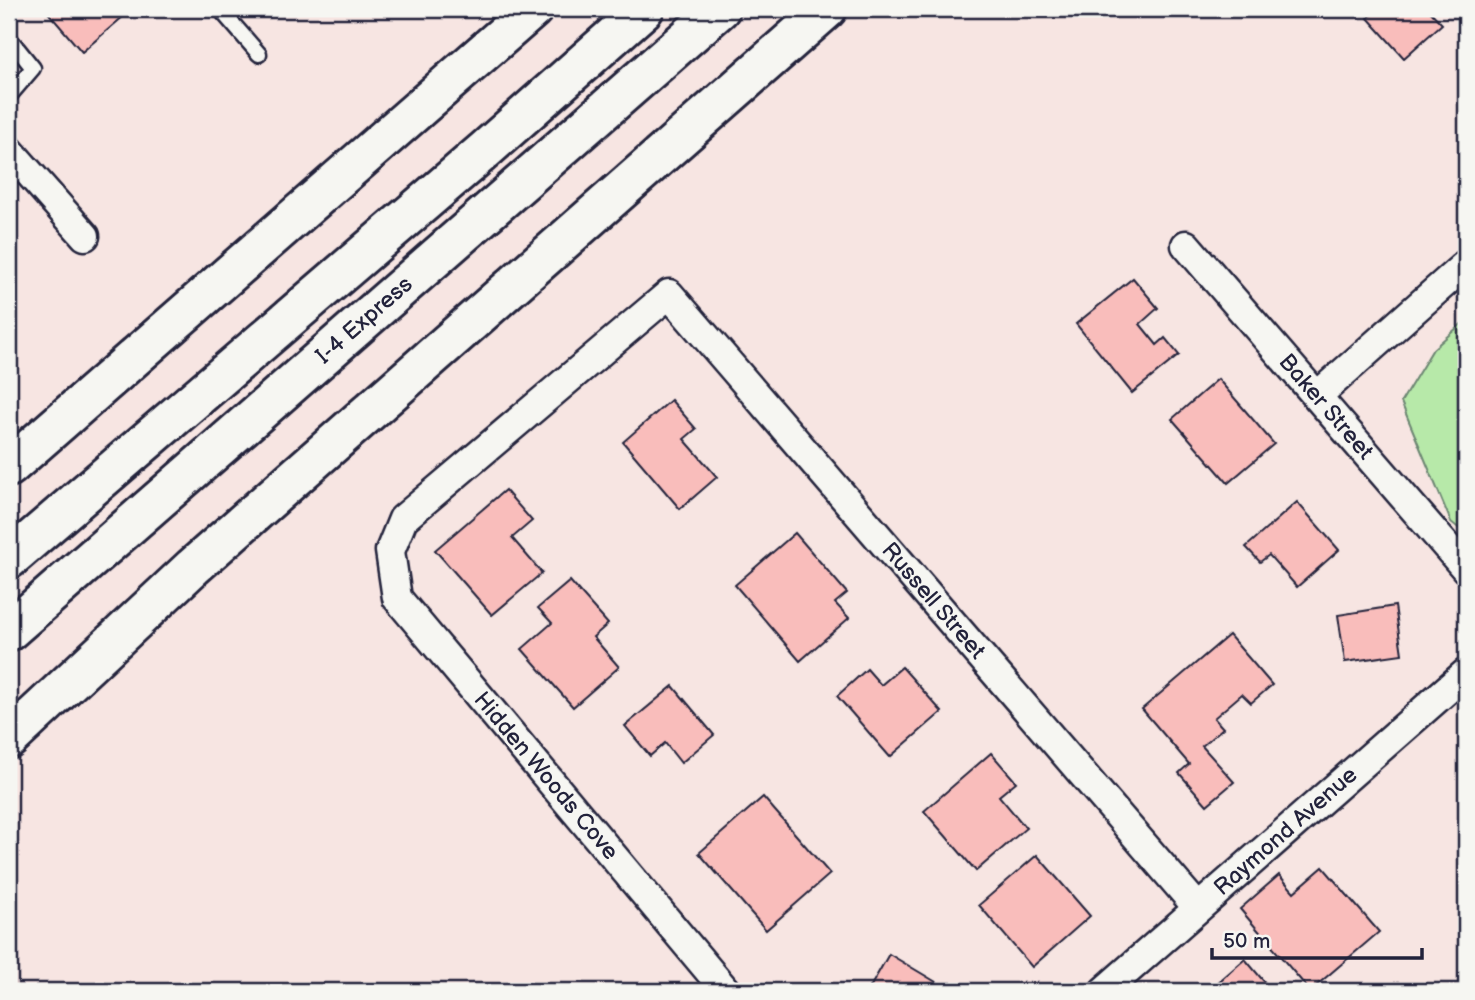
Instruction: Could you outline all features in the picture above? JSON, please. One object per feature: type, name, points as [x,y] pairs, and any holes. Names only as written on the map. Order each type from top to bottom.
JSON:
[{"type":"highway","points":[[9,467],[533,9]]},
{"type":"highway","points":[[9,559],[644,9]]},
{"type":"highway","name":"I-4 Express","points":[[9,631],[720,9]]},
{"type":"highway","points":[[9,739],[193,567],[827,9]]},
{"type":"street","points":[[9,150],[86,236]]},
{"type":"street","name":"Baker Street","points":[[1186,245],[1466,569]]},
{"type":"street","points":[[1317,396],[1466,264]]},
{"type":"street","name":"Russell Street","points":[[390,551],[403,519],[669,294],[1198,908]]},
{"type":"street","name":"Hidden Woods Cove","points":[[390,551],[397,598],[726,991]]},
{"type":"street","name":"Raymond Avenue","points":[[1104,991],[1466,673]]},
{"type":"lane","points":[[220,9],[259,54]]},
{"type":"lane","points":[[9,38],[33,68],[9,96]]},
{"type":"green space","points":[[1466,320],[1466,534],[1451,522],[1401,402],[1433,349]]},
{"type":"building","points":[[45,9],[132,9],[82,52]]},
{"type":"building","points":[[1378,9],[1428,9],[1442,24],[1404,58],[1368,18]]},
{"type":"building","points":[[1133,278],[1158,308],[1140,324],[1157,345],[1165,338],[1179,355],[1132,393],[1076,324]]},
{"type":"building","points":[[1218,379],[1274,444],[1228,483],[1172,419]]},
{"type":"building","points":[[671,400],[696,429],[684,439],[717,477],[680,509],[623,442]]},
{"type":"building","points":[[505,490],[532,521],[512,538],[542,573],[492,615],[435,550]]},
{"type":"building","points":[[1297,502],[1339,550],[1297,587],[1269,555],[1260,562],[1246,547]]},
{"type":"building","points":[[795,533],[847,593],[835,603],[849,618],[800,661],[735,585]]},
{"type":"building","points":[[570,581],[608,624],[593,637],[619,667],[573,707],[522,649],[552,623],[538,608]]},
{"type":"building","points":[[1395,606],[1402,654],[1345,662],[1338,615]]},
{"type":"building","points":[[1229,635],[1272,685],[1251,703],[1242,694],[1214,718],[1223,728],[1202,746],[1234,782],[1207,805],[1179,773],[1189,764],[1142,709]]},
{"type":"building","points":[[902,667],[942,712],[890,757],[837,696],[867,669],[881,685]]},
{"type":"building","points":[[673,686],[714,735],[681,763],[665,743],[650,756],[625,726]]},
{"type":"building","points":[[991,753],[1016,782],[999,796],[1026,828],[976,871],[924,811]]},
{"type":"building","points":[[763,797],[830,874],[766,930],[699,853]]},
{"type":"building","points":[[1037,855],[1090,916],[1032,967],[979,905]]},
{"type":"building","points":[[1323,867],[1379,932],[1310,991],[1240,909],[1279,875],[1294,892]]},
{"type":"building","points":[[889,954],[951,991],[868,991]]},
{"type":"building","points":[[1245,959],[1272,991],[1208,991]]}]
